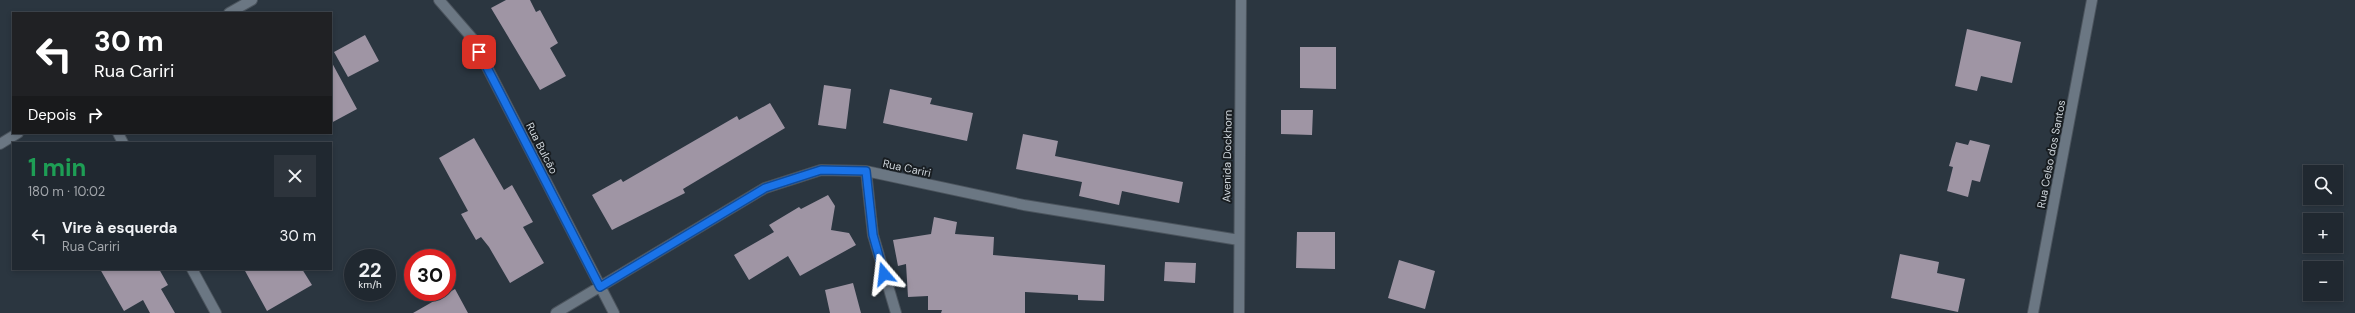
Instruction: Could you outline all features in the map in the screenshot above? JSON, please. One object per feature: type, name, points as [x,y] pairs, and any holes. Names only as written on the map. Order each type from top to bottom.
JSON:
[{"type":"street","points":[[231,12],[252,0]]},
{"type":"street","name":"Rua Bulcão","points":[[439,0],[472,38],[614,313]]},
{"type":"street","name":"Avenida Dockhorn","points":[[1239,313],[1241,0]]},
{"type":"street","name":"Rua Celso dos Santos","points":[[2033,313],[2092,0]]},
{"type":"street","points":[[0,144],[16,134]]},
{"type":"street","name":"Rua Cariri","points":[[556,313],[765,188],[821,170],[866,171],[1024,205],[1239,240]]},
{"type":"street","points":[[866,171],[873,235],[896,313]]},
{"type":"street","points":[[193,270],[216,313]]},
{"type":"building","points":[[506,0],[530,0],[536,12],[540,10],[558,43],[550,48],[566,76],[540,90],[491,8]]},
{"type":"building","points":[[1967,29],[2021,42],[2012,83],[1981,76],[1977,91],[1955,86]]},
{"type":"building","points":[[365,35],[379,61],[348,77],[334,52]]},
{"type":"building","points":[[1300,47],[1336,47],[1336,89],[1300,88]]},
{"type":"building","points":[[332,63],[357,109],[332,122]]},
{"type":"building","points":[[824,85],[851,89],[846,129],[818,125]]},
{"type":"building","points":[[890,89],[932,98],[930,104],[973,113],[967,141],[883,123]]},
{"type":"building","points":[[770,103],[785,128],[683,189],[685,193],[612,230],[592,195],[621,179],[623,182],[737,116],[739,120]]},
{"type":"building","points":[[1281,110],[1313,110],[1312,135],[1281,134]]},
{"type":"building","points":[[1023,134],[1058,141],[1055,156],[1183,182],[1179,203],[1122,191],[1119,205],[1079,196],[1082,182],[1016,169]]},
{"type":"building","points":[[474,138],[504,190],[512,185],[533,222],[523,227],[544,263],[510,283],[489,247],[481,237],[476,240],[461,214],[468,211],[439,158]]},
{"type":"building","points":[[1970,140],[1990,145],[1980,182],[1972,180],[1968,197],[1947,191],[1953,167],[1949,166],[1956,142],[1968,145]]},
{"type":"building","points":[[828,195],[835,206],[831,230],[849,233],[856,245],[800,276],[788,256],[749,280],[734,255],[774,232],[769,225],[799,207],[801,209]]},
{"type":"building","points":[[934,217],[957,222],[955,234],[994,237],[993,255],[1105,265],[1104,301],[1078,300],[1078,295],[1025,292],[1025,313],[941,313],[942,310],[928,310],[928,296],[908,297],[906,264],[898,266],[893,240],[931,234]]},
{"type":"building","points":[[1297,232],[1335,232],[1335,269],[1296,268]]},
{"type":"building","points":[[1900,254],[1939,262],[1937,273],[1965,279],[1958,312],[1891,298]]},
{"type":"building","points":[[1399,260],[1435,271],[1425,309],[1388,298]]},
{"type":"building","points":[[1165,262],[1196,263],[1195,283],[1164,281]]},
{"type":"building","points":[[101,270],[160,270],[168,285],[161,289],[175,313],[150,313],[143,300],[124,311]]},
{"type":"building","points":[[245,270],[303,270],[312,285],[267,311]]},
{"type":"building","points":[[853,283],[861,313],[830,313],[825,290]]},
{"type":"building","points":[[456,291],[468,313],[413,313],[434,301],[456,301]]},
{"type":"route","points":[[479,52],[600,287],[765,188],[821,170],[866,171],[873,235],[884,274]]}]
